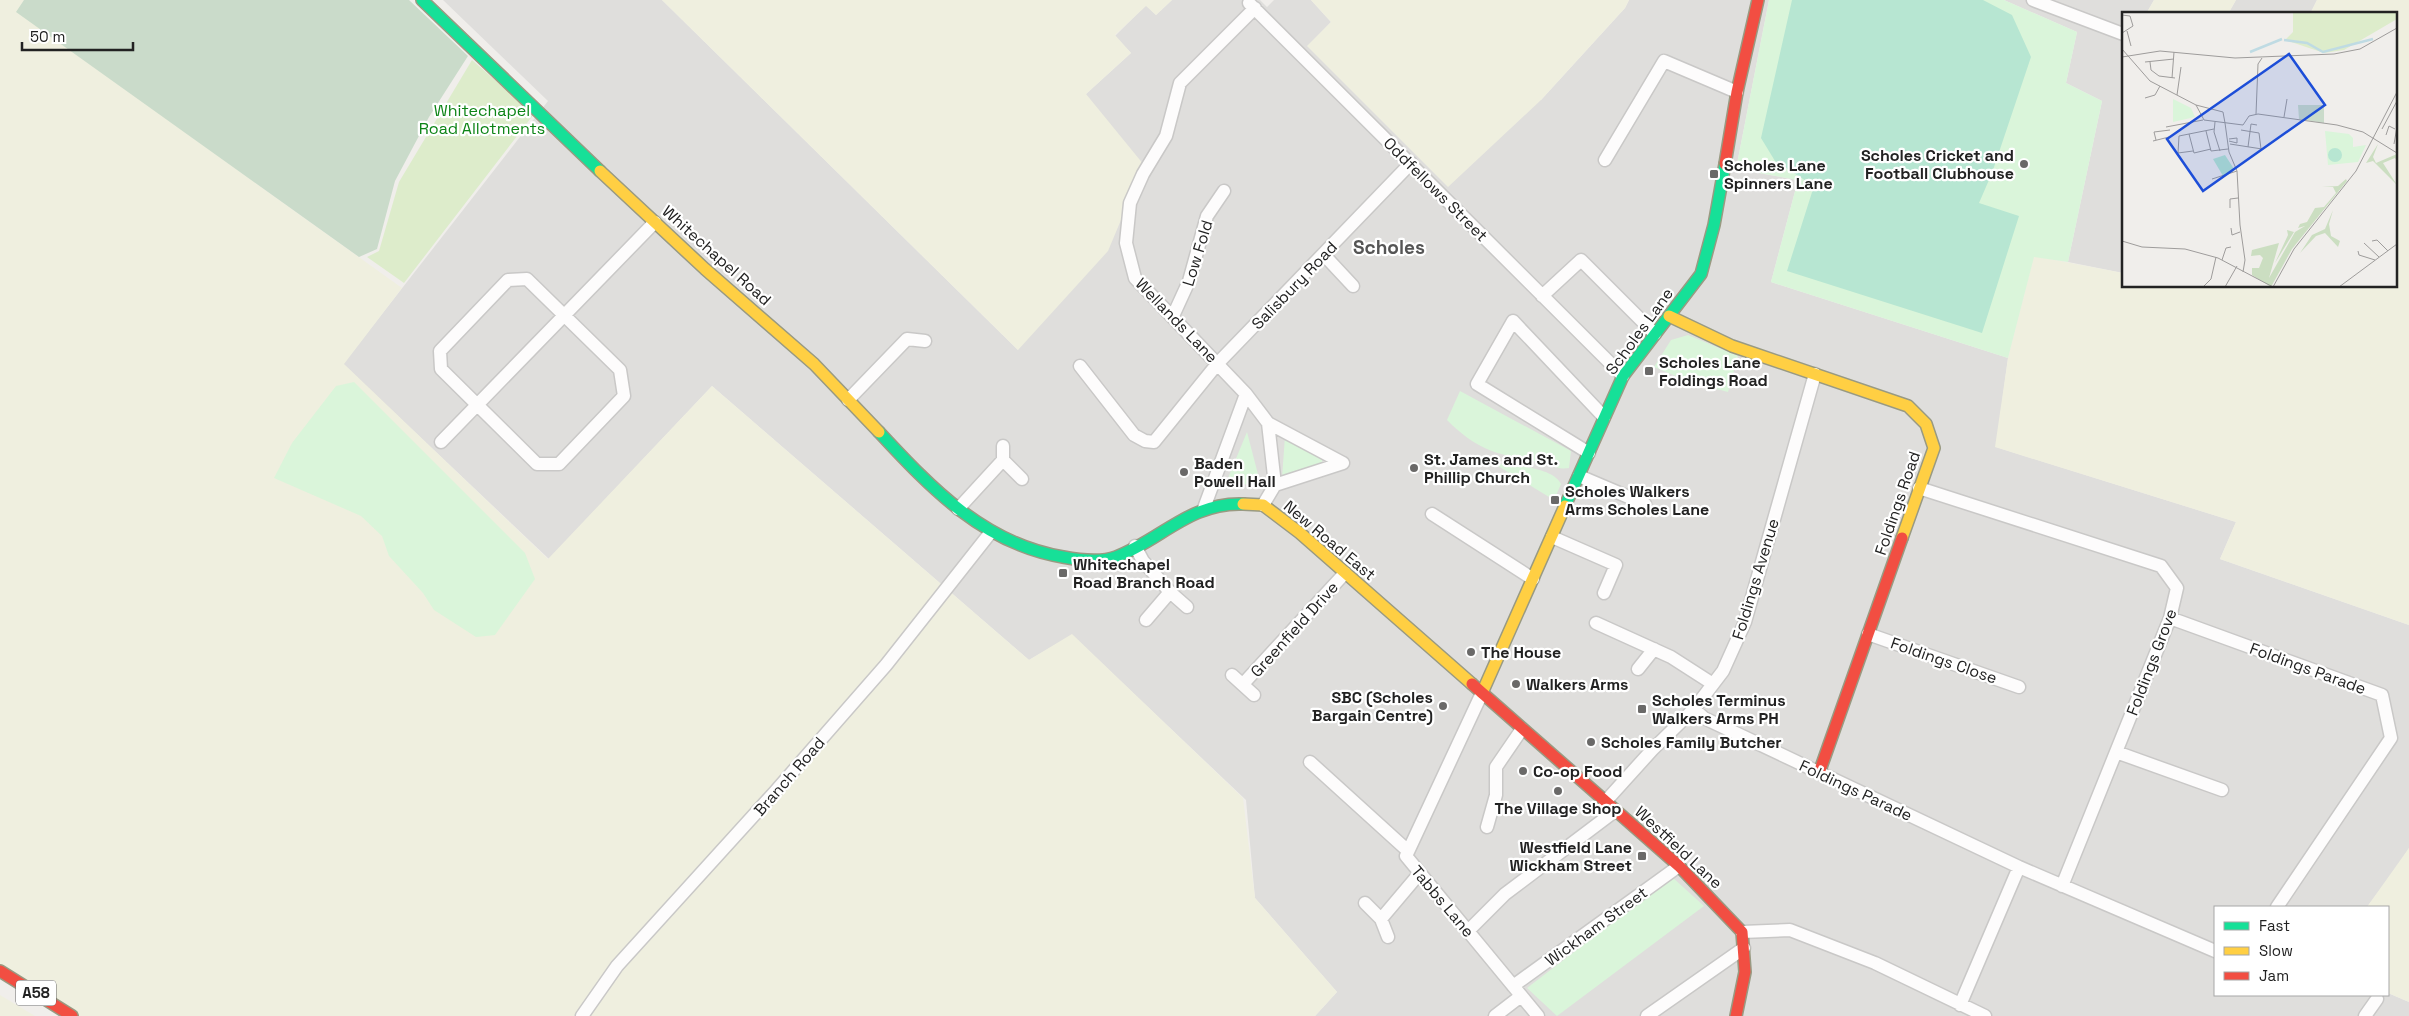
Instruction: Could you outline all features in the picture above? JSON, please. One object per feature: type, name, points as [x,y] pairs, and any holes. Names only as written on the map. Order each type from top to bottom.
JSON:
[{"type":"main road","name":"Whitechapel Road","points":[[422,0],[655,222],[815,366],[928,483],[958,509],[991,532]]},
{"type":"main road","name":"Scholes Lane","points":[[1482,693],[1623,376],[1701,274],[1714,225],[1738,92],[1758,0]]},
{"type":"main road","name":"Foldings Road","points":[[1669,316],[1732,346],[1908,406],[1926,424],[1934,448],[1819,773]]},
{"type":"main road","name":"New Road East","points":[[991,532],[1020,546],[1077,559],[1102,560],[1116,557],[1204,508],[1239,504],[1263,505],[1300,533],[1482,693]]},
{"type":"main road","name":"Westfield Lane","points":[[1482,693],[1679,866],[1742,932]]},
{"type":"main road","points":[[1736,1016],[1745,972],[1742,932]]},
{"type":"main road","name":"A58","points":[[0,971],[72,1016]]},
{"type":"street","points":[[2033,0],[2122,34]]},
{"type":"street","name":"Oddfellows Street","points":[[1252,6],[1412,163],[1623,376]]},
{"type":"street","name":"Wellands Lane","points":[[1252,6],[1180,83],[1166,136],[1143,174],[1130,203],[1126,243],[1135,278],[1218,363],[1246,394],[1268,423],[1343,463],[1275,485]]},
{"type":"street","points":[[1604,160],[1664,61],[1738,92]]},
{"type":"street","name":"Salisbury Road","points":[[1080,366],[1134,435],[1145,441],[1154,442],[1218,363],[1412,163]]},
{"type":"street","name":"Low Fold","points":[[1173,316],[1189,281],[1207,216],[1224,191]]},
{"type":"street","points":[[441,442],[655,222]]},
{"type":"street","points":[[1324,255],[1353,286]]},
{"type":"street","points":[[1542,296],[1582,260],[1655,334]]},
{"type":"street","points":[[527,279],[564,316],[620,370],[624,396],[559,464],[537,464],[441,369],[440,350],[508,280],[527,279]]},
{"type":"street","points":[[1589,453],[1476,384],[1513,321],[1604,417]]},
{"type":"street","points":[[848,400],[907,339],[925,341]]},
{"type":"street","name":"Foldings Avenue","points":[[1605,802],[1652,750],[1694,710],[1722,672],[1744,622],[1815,374]]},
{"type":"street","points":[[1204,508],[1246,394]]},
{"type":"street","points":[[1263,505],[1275,485],[1268,423]]},
{"type":"street","points":[[958,509],[1003,460],[1003,446]]},
{"type":"street","points":[[1003,460],[1022,479]]},
{"type":"street","points":[[1579,476],[1645,504]]},
{"type":"street","name":"Foldings Grove","points":[[1919,488],[2161,566],[2177,588],[2170,618],[2062,886]]},
{"type":"street","points":[[1432,514],[1533,579]]},
{"type":"street","name":"Branch Road","points":[[582,1016],[617,966],[774,793],[886,665],[991,532]]},
{"type":"street","points":[[1552,537],[1616,565],[1604,593]]},
{"type":"street","points":[[1135,546],[1143,562],[1170,592],[1187,607]]},
{"type":"street","name":"Greenfield Drive","points":[[1243,684],[1345,573]]},
{"type":"street","points":[[1146,620],[1170,592]]},
{"type":"street","name":"Foldings Parade","points":[[2170,618],[2382,695],[2391,738],[2278,906]]},
{"type":"street","points":[[1596,623],[1654,649],[1713,684]]},
{"type":"street","name":"Foldings Close","points":[[1868,634],[2019,687]]},
{"type":"street","points":[[1638,670],[1654,649]]},
{"type":"street","name":"Greenfield Drive","points":[[1232,675],[1254,695]]},
{"type":"street","name":"Tabbs Lane","points":[[1482,693],[1407,850],[1406,856],[1538,1016]]},
{"type":"street","name":"Foldings Parade","points":[[1694,710],[1704,718],[2020,867],[2214,951]]},
{"type":"street","points":[[1487,827],[1496,795],[1496,767],[1522,729]]},
{"type":"street","points":[[2116,752],[2222,790]]},
{"type":"street","points":[[1310,762],[1407,850]]},
{"type":"street","points":[[1468,931],[1505,894],[1615,811]]},
{"type":"street","name":"Wickham Street","points":[[1495,1016],[1517,991],[1679,866]]},
{"type":"street","points":[[1960,1005],[2020,867]]},
{"type":"street","points":[[1381,919],[1419,874]]},
{"type":"street","points":[[1364,903],[1381,919],[1388,937]]},
{"type":"street","points":[[1742,932],[1790,930],[1875,962],[1985,1016]]},
{"type":"street","points":[[1647,1016],[1744,948]]},
{"type":"street","points":[[2365,1016],[2377,999]]},
{"type":"shaded area","points":[[443,0],[662,0],[1018,350],[1086,94],[1131,53],[1115,36],[1146,5],[1156,15],[1172,0],[1260,0],[1267,7],[1274,0],[1311,0],[1331,22],[1308,46],[1541,100],[1625,8],[1629,0],[1769,0],[1736,169],[1798,180],[1771,282],[2008,358],[1996,447],[2236,522],[2220,559],[2409,625],[2409,848],[2368,906],[2214,906],[2214,996],[2389,996],[2389,993],[2409,1002],[2409,1016],[1315,1016],[1337,992],[1255,898],[1246,800],[1072,635],[1029,660],[712,386],[549,559],[343,364],[548,101]]},
{"type":"shaded area","points":[[2004,0],[2154,0],[2147,12],[2122,12],[2122,273],[2068,262],[2102,101],[2066,83],[2077,32]]},
{"type":"shaded area","points":[[2236,0],[2317,0],[2311,12],[2229,12]]},
{"type":"green space","points":[[0,0],[24,0],[17,12],[402,288],[344,364],[548,559],[712,386],[1029,660],[1072,634],[1243,798],[1255,898],[1337,992],[1315,1016],[72,1016],[0,971]]},
{"type":"green space","points":[[24,0],[409,0],[468,56],[429,117],[395,181],[377,249],[359,257],[16,12]]},
{"type":"green space","points":[[662,0],[1172,0],[1156,15],[1146,6],[1115,35],[1131,53],[1086,94],[1144,165],[1108,251],[1018,350]]},
{"type":"green space","points":[[1311,0],[1629,0],[1625,8],[1541,100],[1448,187],[1307,46],[1331,22]]},
{"type":"green space","points":[[1769,0],[2004,0],[2077,32],[2066,83],[2102,101],[2068,262],[2034,257],[2008,358],[1771,282],[1798,180],[1736,169]]},
{"type":"green space","points":[[1792,0],[1983,0],[2012,15],[2031,57],[1992,173],[1979,203],[2019,216],[1982,333],[1787,271],[1814,186],[1775,161],[1761,138]]},
{"type":"green space","points":[[2154,0],[2236,0],[2229,12],[2147,12]]},
{"type":"green space","points":[[2317,0],[2409,0],[2409,625],[2220,559],[2236,522],[1995,447],[2008,358],[2034,256],[2122,273],[2122,288],[2396,288],[2396,12],[2311,12]]},
{"type":"green space","name":"Whitechapel Road Allotments","points":[[472,60],[534,114],[404,283],[367,257],[379,251],[399,182]]},
{"type":"green space","points":[[1688,335],[1738,356],[1728,392],[1690,382],[1654,367],[1671,340]]},
{"type":"green space","points":[[354,382],[525,553],[535,579],[495,635],[476,637],[434,610],[423,593],[389,556],[382,536],[361,516],[274,478],[292,443],[336,386]]},
{"type":"green space","points":[[1460,391],[1571,451],[1569,468],[1557,468],[1548,464],[1492,451],[1470,440],[1447,420]]},
{"type":"green space","points":[[1247,432],[1260,482],[1256,487],[1244,484],[1230,485],[1228,478]]},
{"type":"green space","points":[[1285,436],[1288,436],[1322,460],[1322,465],[1282,478]]},
{"type":"green space","points":[[1493,463],[1540,470],[1556,478],[1561,484],[1554,500]]},
{"type":"green space","points":[[2409,848],[2409,1002],[2389,993],[2389,906],[2368,906]]},
{"type":"green space","points":[[1672,877],[1704,906],[1557,1016],[1527,988]]},
{"type":"green space","points":[[0,995],[35,1016],[0,1016]]},
{"type":"traffic: fast","points":[[422,0],[600,171]]},
{"type":"traffic: fast","points":[[1565,506],[1623,376],[1701,274],[1714,225],[1725,164]]},
{"type":"traffic: fast","points":[[879,432],[939,493],[984,527],[1008,540],[1035,550],[1063,557],[1090,560],[1110,559],[1132,550],[1191,515],[1224,505],[1243,504]]},
{"type":"traffic: slow","points":[[600,171],[705,269],[814,364],[879,432]]},
{"type":"traffic: slow","points":[[1669,316],[1732,346],[1908,406],[1926,424],[1934,448],[1902,538]]},
{"type":"traffic: slow","points":[[1243,504],[1263,505],[1300,533],[1472,684]]},
{"type":"traffic: slow","points":[[1482,693],[1565,506]]},
{"type":"traffic: jam","points":[[1725,164],[1737,92],[1758,0]]},
{"type":"traffic: jam","points":[[1819,773],[1902,538]]},
{"type":"traffic: jam","points":[[1472,684],[1679,866],[1742,932],[1745,972],[1736,1016]]},
{"type":"traffic: jam","points":[[0,971],[72,1016]]},
{"type":"place","name":"Scholes Cricket and Football Clubhouse","points":[[2024,164]]},
{"type":"place","name":"Scholes Lane Spinners Lane","points":[[1714,174]]},
{"type":"place","name":"Scholes Lane Foldings Road","points":[[1649,371]]},
{"type":"place","name":"St. James and St. Phillip Church","points":[[1414,468]]},
{"type":"place","name":"Baden Powell Hall","points":[[1184,472]]},
{"type":"place","name":"Scholes Walkers Arms Scholes Lane","points":[[1555,500]]},
{"type":"place","name":"Whitechapel Road Branch Road","points":[[1063,573]]},
{"type":"place","name":"The House","points":[[1471,652]]},
{"type":"place","name":"Walkers Arms","points":[[1516,684]]},
{"type":"place","name":"SBC (Scholes Bargain Centre)","points":[[1443,706]]},
{"type":"place","name":"Scholes Terminus Walkers Arms PH","points":[[1642,709]]},
{"type":"place","name":"Scholes Family Butcher","points":[[1591,742]]},
{"type":"place","name":"Co-op Food","points":[[1523,771]]},
{"type":"place","name":"The Village Shop","points":[[1558,791]]},
{"type":"place","name":"Westfield Lane Wickham Street","points":[[1642,856]]},
{"type":"district","name":"Scholes","points":[[1389,247]]}]
